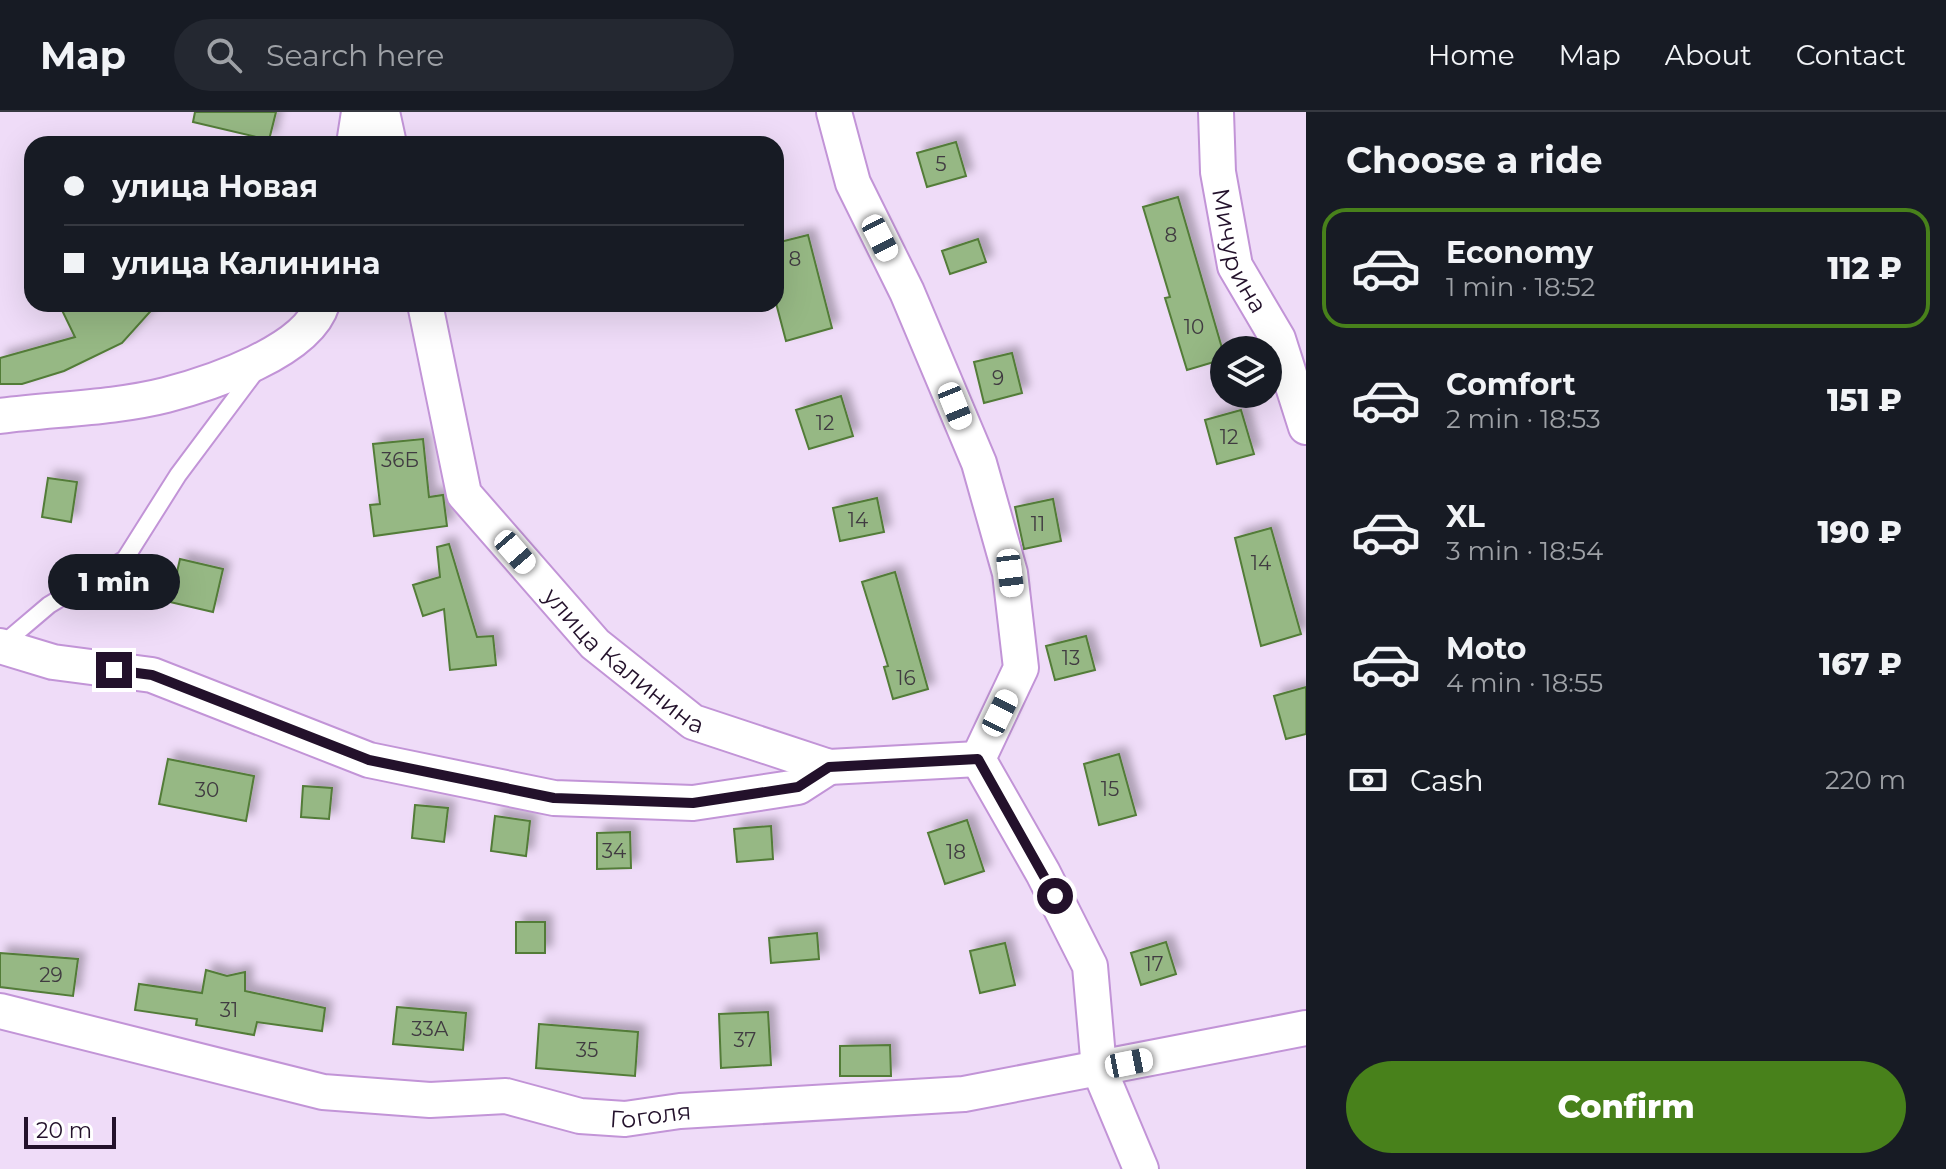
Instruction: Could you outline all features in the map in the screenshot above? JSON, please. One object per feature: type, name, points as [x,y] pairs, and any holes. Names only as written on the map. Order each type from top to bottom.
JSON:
[{"type":"street","points":[[355,136],[359,112]]},
{"type":"street","points":[[382,112],[387,136]]},
{"type":"street","points":[[834,112],[853,183],[907,292],[979,463],[1010,573],[1021,668],[978,759],[1090,966],[1099,1069],[1141,1169]]},
{"type":"street","name":"Мичурина","points":[[1216,112],[1218,172],[1235,266],[1278,339],[1306,427]]},
{"type":"street","name":"улица Калинина","points":[[0,416],[165,395],[264,361],[298,336],[316,312]]},
{"type":"street","name":"улица Калинина","points":[[427,312],[464,494],[595,644],[693,722],[829,767],[978,759]]},
{"type":"street","name":"улица Калинина","points":[[1,645],[53,662],[152,675],[369,760],[554,798],[693,803],[798,787],[829,767]]},
{"type":"street","name":"Гоголя","points":[[0,1011],[323,1092],[430,1100],[506,1096],[580,1116],[625,1119],[680,1111],[964,1094],[1306,1028]]},
{"type":"lane","name":"улица Калинина","points":[[1,645],[49,605],[125,559],[178,475],[264,361]]},
{"type":"building","points":[[195,112],[276,112],[270,136],[252,136],[193,122]]},
{"type":"building","points":[[956,142],[966,176],[927,187],[917,153]]},
{"type":"building","points":[[1178,197],[1218,336],[1210,336],[1210,363],[1187,370],[1165,298],[1170,297],[1143,207]]},
{"type":"building","points":[[808,235],[832,328],[786,341],[778,312],[784,312],[784,241]]},
{"type":"building","points":[[978,239],[986,262],[950,274],[942,251]]},
{"type":"building","points":[[63,312],[150,312],[122,343],[64,371],[22,384],[0,384],[0,358],[75,337]]},
{"type":"building","points":[[1012,353],[1022,393],[984,403],[974,362]]},
{"type":"building","points":[[841,396],[853,436],[809,449],[796,410]]},
{"type":"building","points":[[1241,410],[1254,454],[1217,464],[1205,420]]},
{"type":"building","points":[[423,439],[429,497],[443,495],[447,526],[374,536],[370,505],[380,504],[373,444]]},
{"type":"building","points":[[48,478],[77,482],[71,522],[42,517]]},
{"type":"building","points":[[877,498],[884,532],[840,541],[833,508]]},
{"type":"building","points":[[1053,499],[1061,541],[1024,549],[1015,507]]},
{"type":"building","points":[[1271,528],[1301,634],[1261,646],[1235,538]]},
{"type":"building","points":[[449,544],[477,637],[493,636],[496,665],[450,670],[444,609],[423,616],[413,585],[440,577],[437,547]]},
{"type":"building","points":[[180,559],[223,569],[213,612],[170,602]]},
{"type":"building","points":[[895,572],[928,689],[893,699],[884,667],[888,666],[862,582]]},
{"type":"building","points":[[1086,636],[1095,670],[1055,680],[1046,646]]},
{"type":"building","points":[[1306,687],[1306,734],[1286,739],[1274,696]]},
{"type":"building","points":[[1119,754],[1136,815],[1099,825],[1084,764]]},
{"type":"building","points":[[168,759],[254,776],[246,821],[159,804]]},
{"type":"building","points":[[303,786],[332,788],[329,819],[301,817]]},
{"type":"building","points":[[415,805],[448,808],[444,842],[412,838]]},
{"type":"building","points":[[495,816],[530,821],[526,856],[491,851]]},
{"type":"building","points":[[967,820],[984,871],[945,884],[928,833]]},
{"type":"building","points":[[771,826],[773,859],[737,862],[734,829]]},
{"type":"building","points":[[630,832],[631,868],[597,869],[597,833]]},
{"type":"building","points":[[516,922],[545,922],[545,953],[516,953]]},
{"type":"building","points":[[817,933],[819,959],[771,963],[769,938]]},
{"type":"building","points":[[1166,942],[1176,974],[1141,985],[1131,953]]},
{"type":"building","points":[[1005,943],[1015,985],[980,993],[970,951]]},
{"type":"building","points":[[0,953],[78,959],[73,996],[0,987]]},
{"type":"building","points":[[206,970],[227,976],[245,972],[245,991],[325,1008],[322,1031],[257,1022],[254,1035],[196,1025],[197,1019],[135,1010],[139,984],[202,993]]},
{"type":"building","points":[[397,1007],[466,1013],[463,1050],[393,1044]]},
{"type":"building","points":[[768,1012],[771,1065],[721,1068],[719,1014]]},
{"type":"building","points":[[539,1024],[638,1032],[635,1076],[536,1068]]},
{"type":"building","points":[[890,1045],[891,1076],[840,1076],[840,1046]]},
{"type":"route","points":[[114,670],[152,675],[369,760],[554,798],[693,803],[798,787],[829,767],[978,759],[1055,896]]}]
